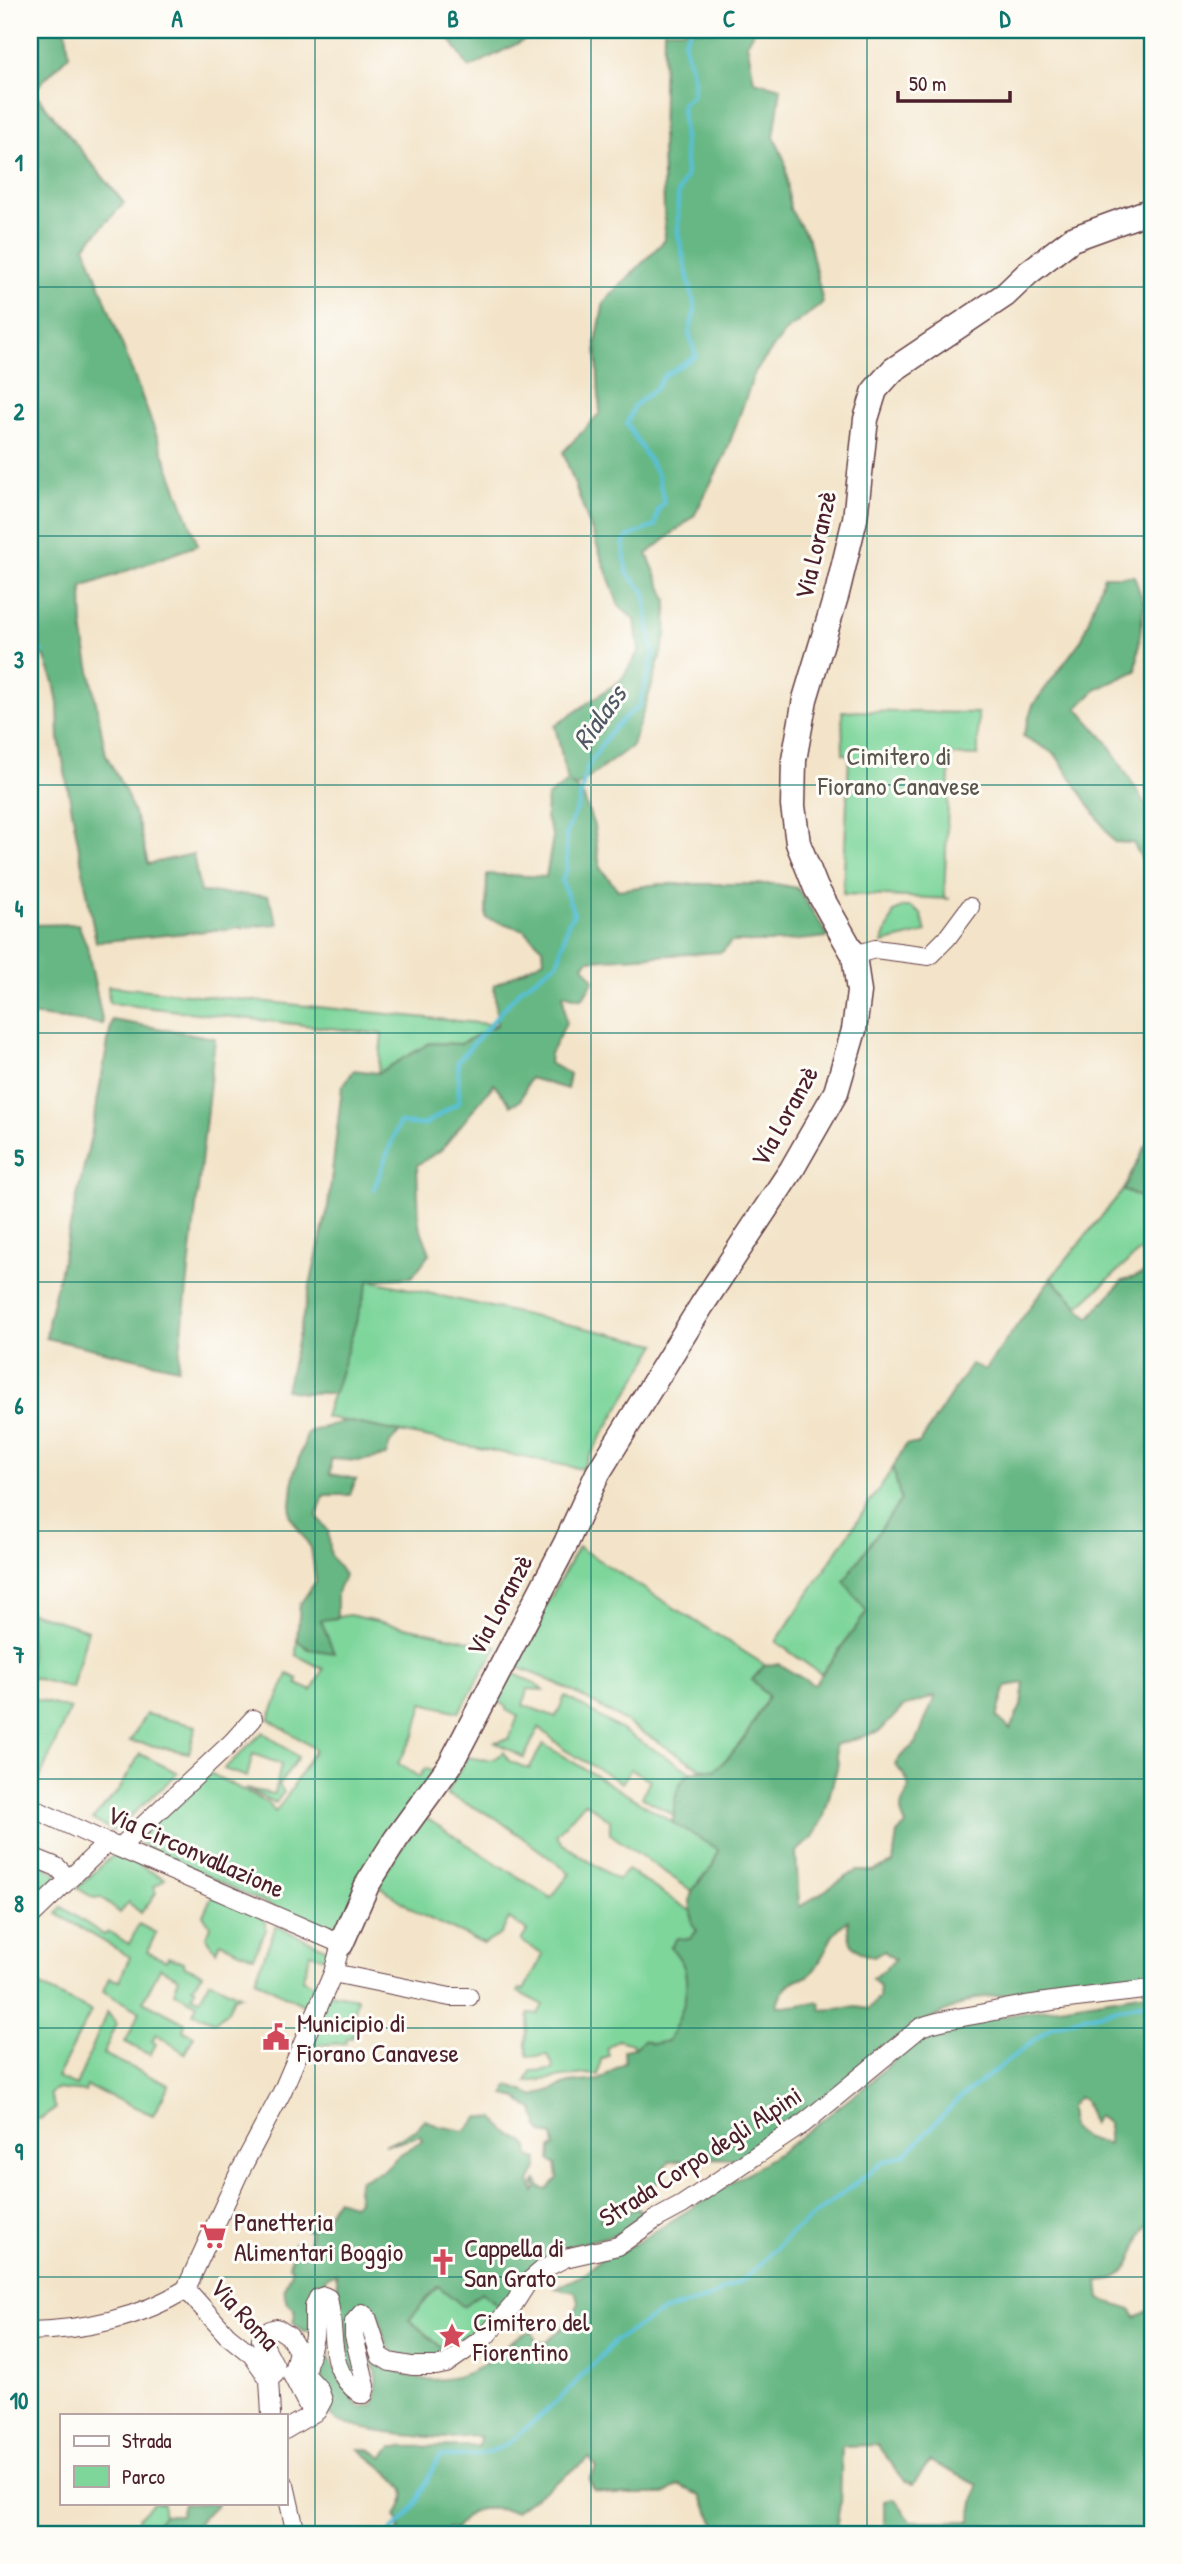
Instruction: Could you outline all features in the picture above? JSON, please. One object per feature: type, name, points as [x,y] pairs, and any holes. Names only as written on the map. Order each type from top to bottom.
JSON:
[{"type":"street","name":"Via Loranzè","points":[[341,1944],[368,1885],[450,1765],[566,1543],[598,1473],[702,1305],[792,1169],[836,1092],[854,1030],[859,992],[854,955],[816,888],[799,843],[793,806],[794,760],[805,699],[837,593],[855,519],[866,419],[875,390],[893,370],[1005,295],[1072,239],[1152,211]]},
{"type":"street","points":[[854,955],[875,949],[929,956],[947,938],[970,907]]},
{"type":"street","points":[[30,1917],[69,1879],[114,1845],[232,1742],[253,1718]]},
{"type":"street","name":"Via Circonvallazione","points":[[30,1807],[341,1944]]},
{"type":"street","points":[[30,1856],[58,1867],[69,1879]]},
{"type":"street","points":[[30,2331],[64,2330],[120,2318],[152,2307],[187,2289],[244,2164],[276,2105],[333,1973],[341,1944]]},
{"type":"street","points":[[333,1973],[450,1997],[469,1997]]},
{"type":"street","name":"Strada Corpo degli Alpini","points":[[312,2414],[323,2400],[319,2389],[305,2374],[314,2337],[314,2307],[318,2298],[328,2298],[334,2358],[352,2388],[360,2394],[367,2390],[354,2336],[354,2322],[362,2313],[367,2317],[380,2356],[390,2362],[412,2366],[446,2364],[486,2336],[514,2304],[528,2282],[542,2270],[565,2258],[618,2246],[656,2219],[682,2205],[803,2124],[921,2027],[941,2019],[1015,2005],[1152,1989]]},
{"type":"street","name":"Via Roma","points":[[187,2289],[226,2335],[251,2355],[269,2379],[271,2414]]},
{"type":"street","points":[[269,2379],[276,2368],[261,2339],[270,2330],[277,2328],[289,2336],[298,2351],[292,2375],[312,2414],[287,2429]]},
{"type":"street","points":[[287,2494],[296,2534]]},
{"type":"green space","points":[[30,30],[66,30],[69,55],[33,91],[124,203],[85,246],[198,545],[82,587],[83,634],[106,755],[139,826],[148,864],[193,854],[200,892],[268,896],[278,924],[96,942],[59,739],[54,682],[44,656],[30,651]]},
{"type":"green space","points":[[444,30],[544,30],[469,68]]},
{"type":"green space","points":[[664,30],[754,30],[747,43],[754,81],[781,88],[774,137],[785,161],[790,209],[809,240],[823,303],[786,331],[755,372],[726,453],[694,516],[647,554],[667,600],[666,636],[632,746],[576,787],[570,784],[582,793],[594,826],[600,868],[618,890],[659,884],[776,884],[797,888],[829,937],[779,942],[731,942],[722,952],[588,960],[583,965],[594,980],[582,999],[563,994],[566,1023],[550,1054],[549,1063],[570,1074],[567,1089],[530,1078],[520,1101],[511,1105],[494,1084],[441,1150],[417,1165],[419,1225],[430,1253],[412,1277],[369,1280],[334,1393],[286,1390],[328,1207],[342,1087],[354,1070],[378,1073],[430,1043],[460,1044],[497,1025],[494,985],[544,960],[543,948],[524,930],[486,918],[487,874],[546,877],[553,837],[546,818],[547,797],[568,782],[555,726],[621,680],[639,651],[635,620],[619,606],[563,452],[600,413],[596,342],[604,302],[665,240],[662,147]]},
{"type":"green space","points":[[1104,576],[1134,576],[1144,604],[1136,671],[1097,689],[1077,708],[1107,742],[1152,815],[1152,877],[1133,843],[1114,842],[1055,754],[1023,736],[1033,705],[1082,639]]},
{"type":"green space","name":"Cimitero di Fiorano Canavese","points":[[842,711],[978,713],[978,756],[950,755],[944,898],[950,899],[843,894],[849,755],[843,754]]},
{"type":"green space","points":[[911,907],[921,914],[926,932],[882,943],[894,912]]},
{"type":"green space","points":[[78,924],[87,946],[103,1024],[30,1015],[30,925]]},
{"type":"green space","points":[[108,986],[497,1025],[460,1044],[430,1043],[378,1073],[382,1034],[109,1003]]},
{"type":"green space","points":[[112,1020],[215,1038],[178,1368],[46,1338],[91,1136]]},
{"type":"green space","points":[[1152,1134],[1152,1206],[1151,1202],[1123,1190]]},
{"type":"green space","points":[[1123,1190],[1151,1202],[1152,1240],[1079,1306],[1051,1278]]},
{"type":"green space","points":[[1152,1271],[1152,1976],[976,1998],[911,2027],[804,2116],[739,2159],[706,2158],[691,2164],[680,2160],[670,2161],[663,2169],[662,2178],[651,2188],[607,2210],[600,2220],[638,2208],[646,2218],[625,2232],[558,2249],[515,2289],[504,2310],[481,2292],[464,2307],[438,2286],[409,2320],[453,2357],[422,2358],[392,2353],[385,2341],[378,2312],[362,2307],[360,2386],[348,2375],[335,2327],[341,2309],[336,2273],[325,2278],[325,2285],[315,2290],[311,2330],[303,2331],[294,2322],[296,2314],[294,2308],[287,2303],[285,2291],[292,2268],[289,2266],[294,2243],[307,2247],[311,2231],[305,2229],[311,2223],[320,2227],[336,2200],[353,2205],[359,2201],[357,2188],[360,2180],[383,2171],[399,2155],[422,2141],[420,2136],[385,2145],[416,2130],[425,2120],[438,2126],[465,2131],[479,2117],[495,2118],[507,2132],[525,2143],[529,2156],[538,2159],[530,2182],[534,2192],[537,2189],[534,2185],[537,2180],[540,2188],[547,2190],[558,2178],[556,2165],[550,2161],[551,2148],[555,2146],[553,2135],[542,2133],[533,2109],[522,2104],[518,2098],[505,2095],[508,2085],[535,2096],[569,2083],[599,2080],[625,2062],[624,2050],[635,2048],[644,2040],[652,2044],[668,2041],[680,2016],[686,1990],[684,1968],[671,1947],[677,1938],[690,1939],[697,1931],[692,1923],[692,1891],[712,1867],[719,1850],[673,1823],[680,1784],[693,1772],[714,1770],[745,1736],[768,1696],[752,1680],[765,1665],[778,1664],[814,1685],[867,1612],[844,1581],[901,1500],[893,1468],[906,1444],[919,1444],[971,1364],[985,1370],[1051,1278],[1089,1318],[1122,1281]],"holes":[[[1024,1683],[1021,1706],[1010,1729],[997,1717],[1006,1686]],[[935,1696],[916,1743],[895,1764],[906,1778],[908,1789],[901,1809],[906,1825],[897,1833],[893,1863],[873,1871],[856,1871],[799,1907],[796,1852],[813,1837],[824,1816],[838,1764],[835,1745],[880,1731],[903,1707]],[[848,1920],[852,1944],[861,1952],[874,1957],[884,1951],[895,1960],[872,1979],[880,1986],[879,1998],[868,2009],[856,2007],[821,2010],[820,2002],[777,2006],[788,1986],[807,1977],[817,1967],[830,1940]]]},
{"type":"green space","points":[[369,1280],[657,1344],[582,1469],[325,1417]]},
{"type":"green space","points":[[345,1421],[400,1432],[390,1443],[386,1456],[359,1461],[331,1459],[330,1474],[356,1479],[350,1495],[324,1495],[317,1516],[328,1531],[331,1556],[344,1575],[337,1593],[337,1618],[321,1620],[334,1653],[309,1649],[297,1640],[300,1604],[316,1581],[311,1548],[290,1516],[294,1473],[308,1432]]},
{"type":"green space","points":[[893,1468],[901,1500],[845,1581],[867,1612],[821,1674],[776,1642]]},
{"type":"green space","points":[[578,1547],[765,1665],[752,1680],[768,1696],[739,1745],[714,1770],[700,1768],[585,1698],[513,1666]]},
{"type":"green space","points":[[30,1612],[88,1630],[72,1688],[30,1677]]},
{"type":"green space","points":[[349,1615],[497,1647],[459,1712],[423,1703],[415,1734],[398,1763],[419,1777],[425,1768],[435,1773],[340,1936],[240,1892],[139,1843],[137,1839],[204,1770],[268,1803],[275,1812],[315,1749],[269,1719],[288,1674],[298,1679],[297,1684],[312,1691],[323,1669],[296,1655],[297,1640],[309,1649],[321,1620]]},
{"type":"green space","points":[[510,1672],[544,1690],[527,1689],[523,1705],[556,1717],[565,1696],[691,1772],[678,1791],[674,1815],[642,1797],[650,1780],[631,1769],[622,1783],[565,1750],[539,1727],[524,1758],[495,1742],[509,1739],[518,1716],[506,1710],[507,1706],[495,1701]]},
{"type":"green space","points":[[30,1698],[70,1709],[32,1797],[30,1796]]},
{"type":"green space","points":[[146,1714],[196,1726],[189,1753],[130,1741]]},
{"type":"green space","points":[[263,1732],[298,1757],[279,1785],[284,1792],[275,1803],[246,1789],[275,1794],[281,1764],[253,1754],[247,1777],[224,1769]]},
{"type":"green space","points":[[543,1744],[719,1850],[712,1867],[692,1891],[610,1834],[610,1820],[585,1802],[556,1835],[563,1844],[618,1880],[627,1870],[692,1912],[692,1923],[697,1930],[690,1939],[671,1947],[684,1968],[686,1990],[680,2016],[668,2041],[635,2048],[633,2044],[618,2040],[607,2048],[609,2056],[601,2059],[598,2075],[585,2074],[526,2082],[531,2071],[553,2070],[547,2055],[528,2057],[526,2044],[529,2013],[538,2014],[543,2005],[518,1992],[520,1989],[524,1990],[543,1955],[521,1941],[527,1931],[509,1918],[501,1934],[484,1944],[419,1914],[377,1884],[423,1816],[551,1898],[570,1873],[496,1818],[446,1794],[467,1757],[491,1759],[503,1752],[509,1761],[529,1769]]},
{"type":"green space","points":[[140,1754],[178,1773],[114,1831],[92,1820],[119,1790]]},
{"type":"green space","points":[[116,1853],[165,1879],[154,1887],[156,1893],[141,1913],[128,1902],[120,1913],[101,1897],[94,1898],[77,1888]]},
{"type":"green space","points":[[30,1858],[59,1875],[30,1903]]},
{"type":"green space","points":[[212,1896],[259,1916],[266,1922],[266,1930],[253,1957],[220,1942],[216,1951],[206,1937],[210,1926],[203,1915]]},
{"type":"green space","points":[[62,1907],[104,1935],[108,1931],[129,1944],[139,1924],[156,1933],[147,1952],[166,1961],[168,1957],[184,1962],[184,1966],[203,1974],[192,1987],[195,1989],[192,1996],[200,1999],[210,1981],[241,1996],[234,1997],[227,2012],[215,2022],[193,2013],[197,2004],[174,1992],[179,1978],[160,1968],[143,2001],[185,2023],[183,2031],[194,2036],[185,2053],[156,2034],[152,2041],[156,2044],[150,2055],[125,2042],[140,2012],[103,1991],[109,1978],[119,1981],[130,1957],[57,1914]]},
{"type":"green space","points":[[276,1926],[332,1951],[330,1960],[311,1953],[302,1979],[321,1988],[313,2010],[255,1980]]},
{"type":"green space","points":[[30,1981],[91,2011],[57,2078],[76,2086],[107,2012],[117,2024],[103,2054],[169,2085],[153,2115],[87,2086],[85,2092],[55,2089],[50,2094],[55,2109],[42,2118],[30,2120]]},
{"type":"green space","points":[[1152,1992],[1152,2221],[1146,2227],[1132,2260],[1122,2274],[1113,2279],[1098,2281],[1100,2299],[1131,2309],[1136,2317],[1152,2309],[1152,2534],[878,2534],[884,2528],[884,2501],[894,2499],[911,2521],[970,2521],[978,2485],[930,2461],[913,2484],[905,2481],[877,2445],[842,2446],[840,2504],[835,2534],[721,2534],[700,2495],[679,2485],[665,2494],[616,2494],[594,2490],[589,2479],[596,2468],[590,2458],[515,2511],[473,2511],[455,2530],[448,2529],[444,2534],[397,2534],[401,2526],[395,2516],[404,2501],[404,2491],[391,2475],[359,2449],[370,2449],[383,2458],[392,2447],[479,2446],[480,2436],[447,2438],[401,2435],[361,2428],[332,2417],[327,2410],[330,2400],[313,2357],[324,2306],[329,2358],[356,2404],[361,2407],[373,2405],[377,2388],[369,2339],[394,2368],[404,2374],[428,2380],[455,2377],[478,2368],[525,2333],[532,2331],[536,2342],[546,2342],[570,2320],[579,2301],[575,2292],[555,2288],[585,2274],[604,2256],[619,2253],[782,2151],[866,2086],[914,2041],[955,2024]],"holes":[[[1079,2097],[1085,2101],[1092,2124],[1097,2116],[1108,2123],[1108,2145],[1083,2137],[1071,2128],[1069,2107]]]},
{"type":"green space","points":[[329,1993],[357,1998],[354,2018],[357,2019],[353,2037],[347,2038],[346,2043],[305,2046]]},
{"type":"green space","name":"Cimitero del Fiorentino","points":[[438,2286],[464,2306],[481,2291],[504,2310],[453,2357],[409,2320]]},
{"type":"green space","points":[[152,2504],[163,2504],[163,2515],[147,2534],[137,2534],[131,2526],[138,2522],[139,2517]]},
{"type":"green space","points":[[183,2504],[217,2504],[203,2516],[194,2530],[178,2534],[147,2534],[163,2515],[180,2515]]},
{"type":"waterway","name":"Rialass","points":[[691,30],[684,41],[694,82]]},
{"type":"waterway","name":"Rialass","points":[[374,1189],[399,1123],[424,1125],[459,1102],[458,1061],[521,989],[558,962],[568,923],[574,914],[562,881],[567,868],[566,834],[579,803],[587,768],[608,735],[639,706],[654,655],[645,592],[627,573],[623,544],[628,537],[655,526],[658,510],[664,502],[658,475],[627,424],[634,406],[656,388],[664,376],[696,356],[689,334],[695,309],[678,233],[678,194],[686,176],[682,104],[692,96],[694,84]]},
{"type":"waterway","points":[[30,647],[43,652]]},
{"type":"waterway","points":[[519,2434],[560,2399],[616,2340],[662,2312],[706,2299],[748,2277],[790,2234],[882,2163],[906,2154],[959,2099],[1050,2028],[1152,2001]]},
{"type":"waterway","points":[[389,2534],[412,2510],[440,2456],[489,2452],[515,2438]]},
{"type":"place","name":"Municipio di Fiorano Canavese","points":[[276,2037]]},
{"type":"place","name":"Panetteria Alimentari Boggio","points":[[213,2236]]},
{"type":"place","name":"Cappella di San Grato","points":[[443,2262]]},
{"type":"place","name":"Cimitero del Fiorentino","points":[[452,2336]]}]
